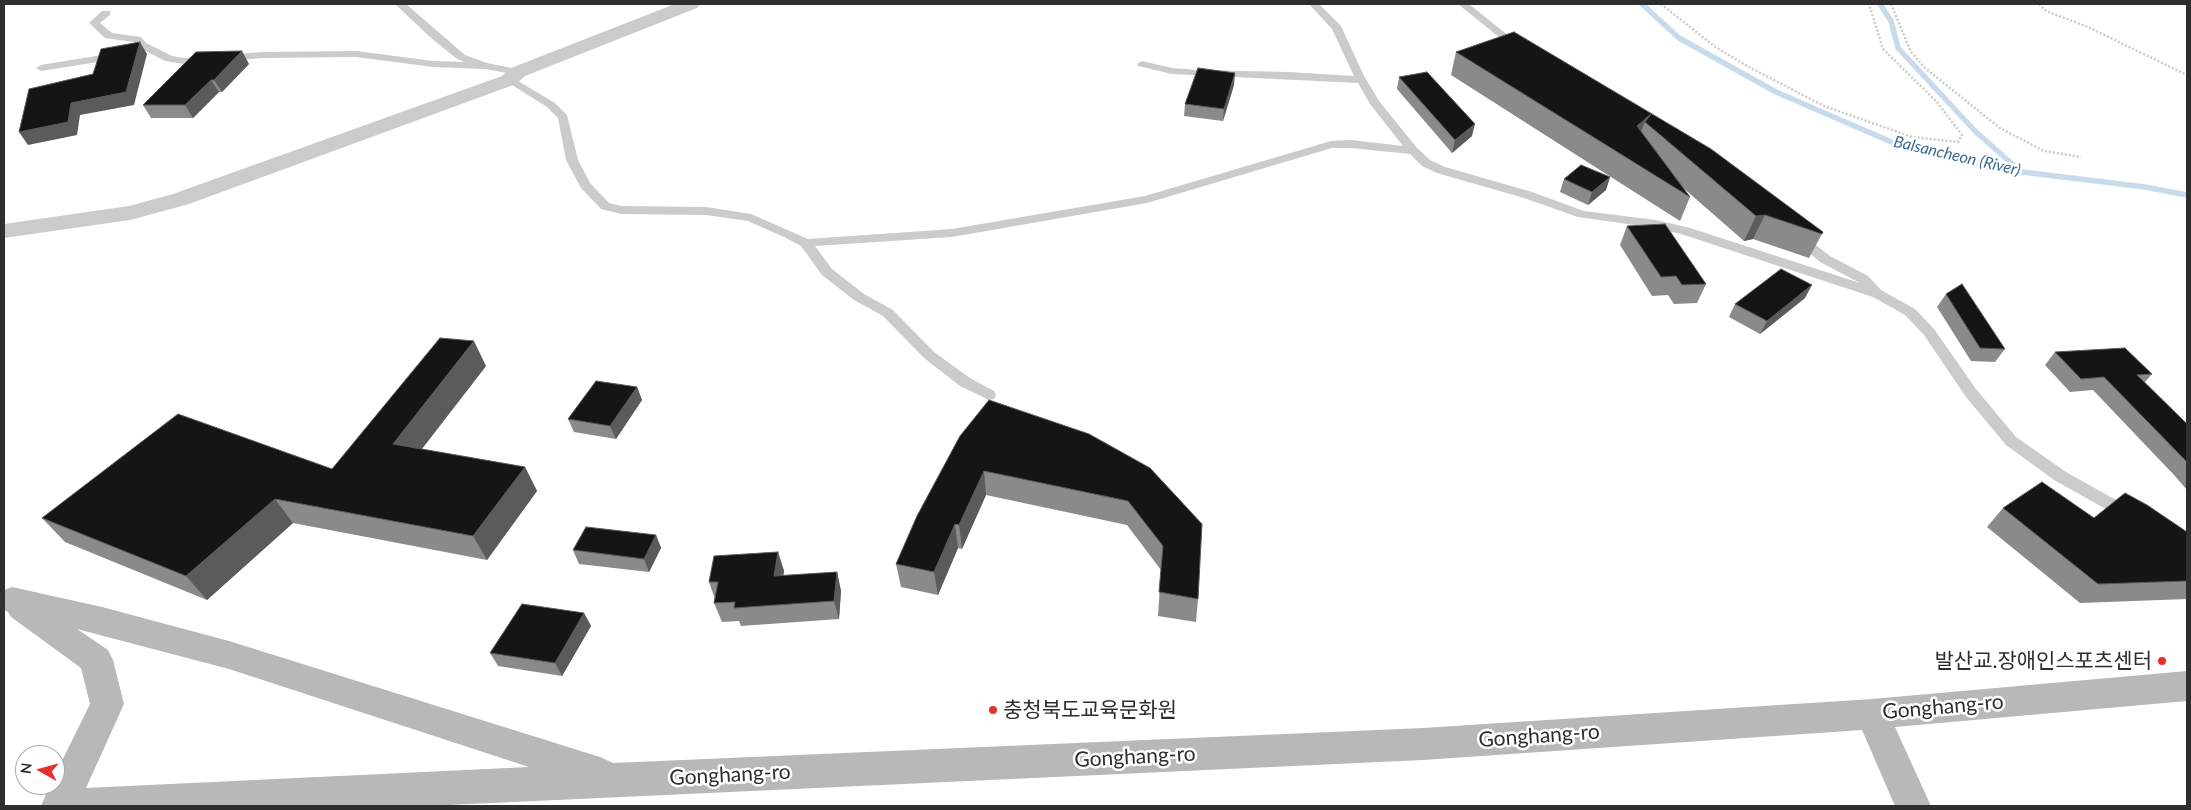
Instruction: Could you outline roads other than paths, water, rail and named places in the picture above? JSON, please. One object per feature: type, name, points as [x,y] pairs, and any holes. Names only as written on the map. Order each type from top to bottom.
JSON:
[{"type":"main road","points":[[8,598],[229,655],[618,780]]},
{"type":"main road","points":[[8,598],[96,660],[107,704],[59,806]]},
{"type":"main road","name":"Gonghang-ro","points":[[81,806],[1423,744],[1872,714],[2187,686]]},
{"type":"main road","points":[[1872,714],[1913,806]]},
{"type":"street","points":[[4,231],[130,213],[181,199],[337,140],[441,106],[691,4]]},
{"type":"lane","points":[[400,4],[462,57],[513,76],[551,105],[563,117],[572,160],[585,185],[605,206],[621,210],[706,211],[751,218],[776,227],[806,243],[827,272],[859,297],[888,314],[929,355],[965,382],[989,395]]},
{"type":"lane","points":[[1314,4],[1337,28],[1374,102],[1413,151],[1426,162],[1441,170],[1528,195],[1582,214],[1656,224],[1685,231],[1878,294],[1910,312],[1929,332],[1971,393],[2011,441],[2060,476],[2137,518]]},
{"type":"lane","points":[[1463,4],[1528,54]]},
{"type":"lane","points":[[106,13],[94,23],[102,32],[109,36],[137,39],[132,49]]},
{"type":"lane","points":[[41,68],[104,58],[132,49],[184,61],[263,55],[356,54],[433,64],[485,66]]},
{"type":"lane","points":[[1142,64],[1181,71],[1234,75],[1289,75],[1362,80]]},
{"type":"lane","points":[[806,243],[952,232],[1130,202],[1162,195],[1331,145],[1352,144],[1413,151]]},
{"type":"lane","points":[[1786,229],[1825,259],[1863,279],[1878,294]]},
{"type":"waterway","name":"Balsancheon (River)","points":[[1642,4],[1679,38],[1776,92],[1903,147],[2014,171],[2145,187],[2187,195]]},
{"type":"waterway","points":[[1880,4],[1891,21],[1898,48],[1976,132],[2020,171]]},
{"type":"place","name":"발산교.장애인스포츠센터","points":[[2162,661]]},
{"type":"place","name":"충청북도교육문화원","points":[[993,710]]}]
